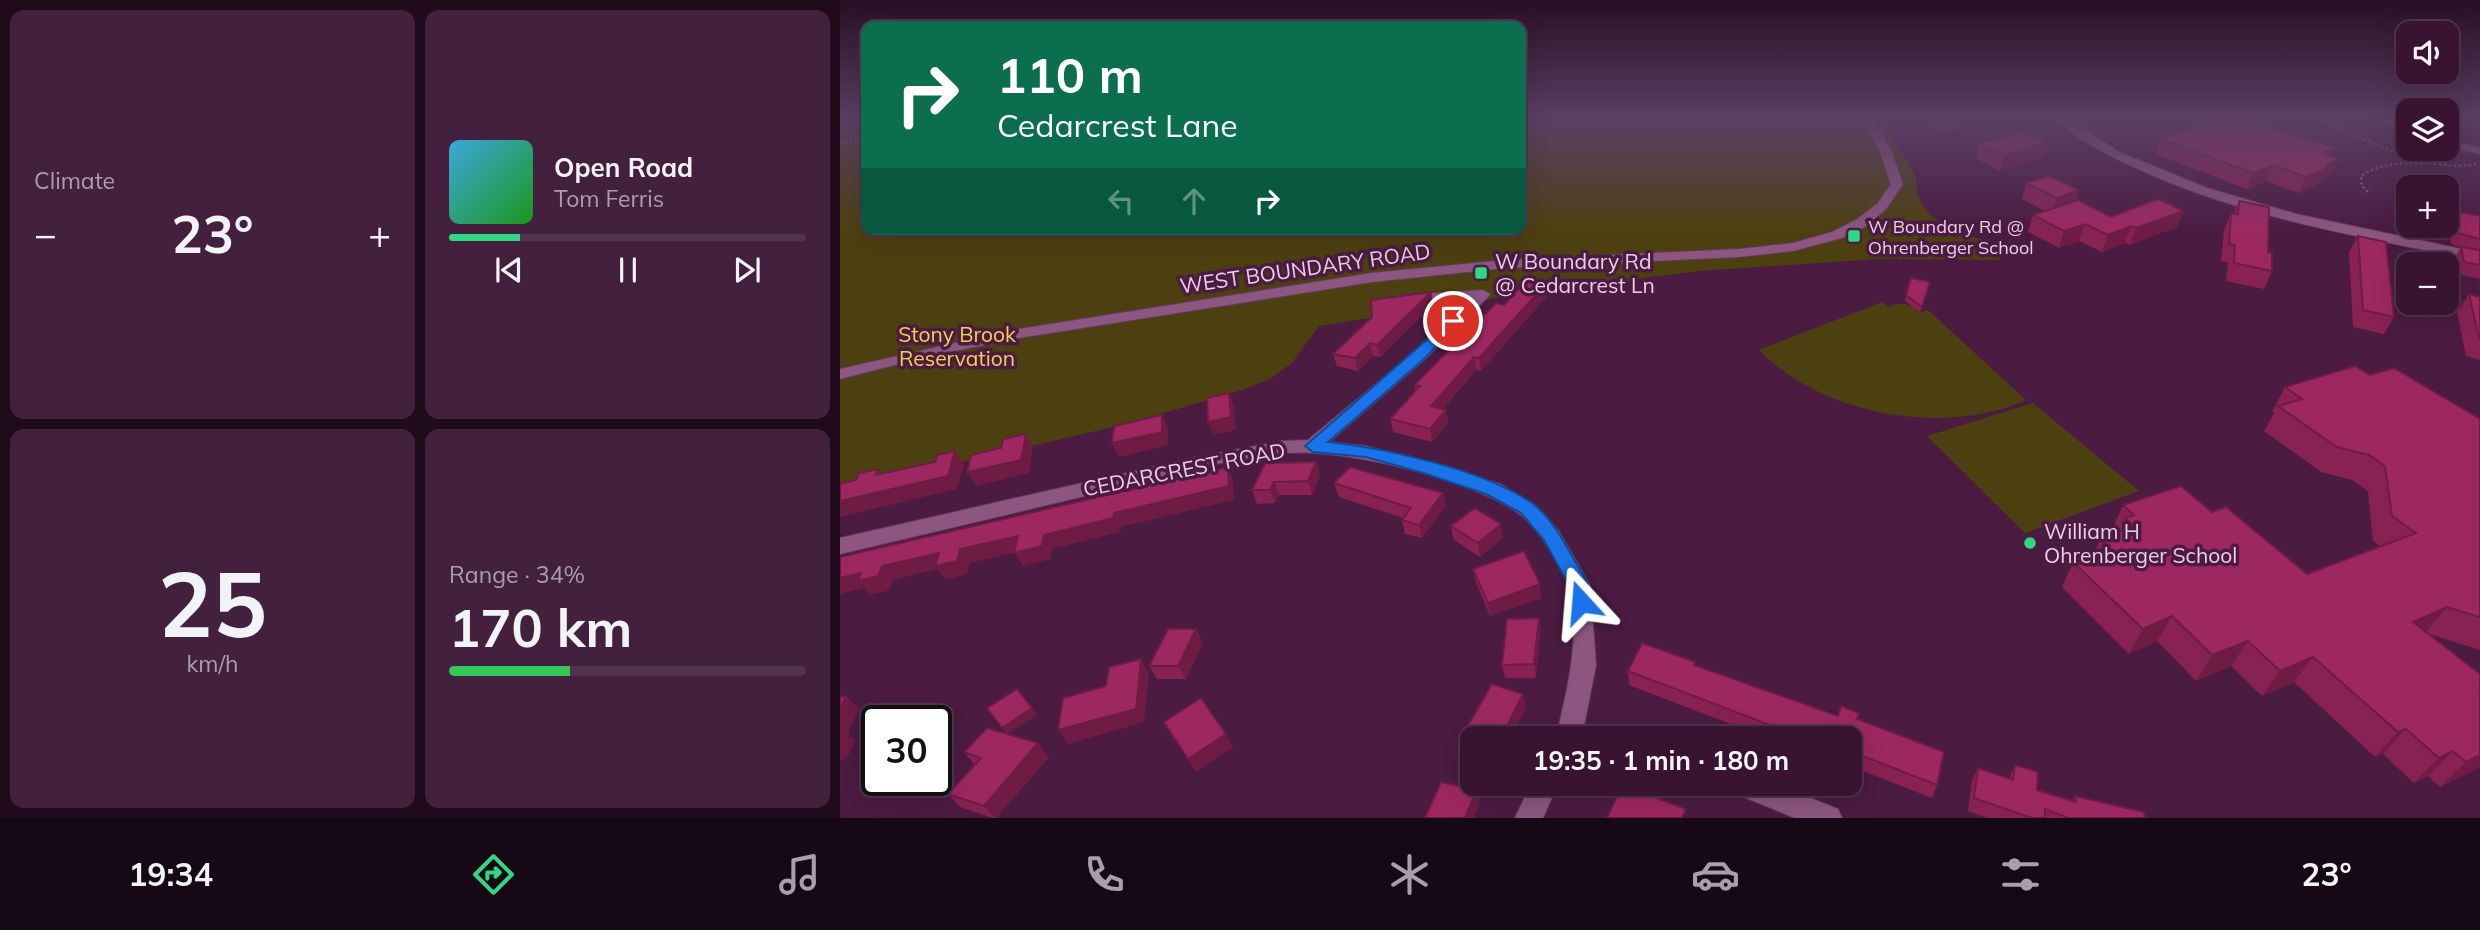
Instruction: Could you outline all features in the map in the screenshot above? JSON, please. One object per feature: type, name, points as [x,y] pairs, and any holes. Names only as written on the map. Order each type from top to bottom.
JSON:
[{"type":"street","name":"WEST BOUNDARY ROAD","points":[[840,374],[977,340],[1339,282],[1448,268],[1576,258],[1758,252],[1810,243],[1859,226],[1888,201],[1897,184],[1888,157]]},
{"type":"street","points":[[2124,157],[2204,193],[2304,220],[2480,257]]},
{"type":"street","name":"WEST BOUNDARY ROAD","points":[[1313,446],[1418,357],[1483,294],[1409,298]]},
{"type":"street","name":"CEDARCREST ROAD","points":[[840,545],[1197,463],[1283,447],[1313,446],[1366,452],[1493,489],[1527,509],[1551,535],[1579,585],[1584,665],[1577,726]]},
{"type":"street","points":[[1529,818],[1539,796]]},
{"type":"street","points":[[1773,796],[1828,818]]},
{"type":"path","points":[[2417,157],[2433,163]]},
{"type":"path","points":[[2368,192],[2362,186],[2361,176],[2369,169],[2388,164],[2470,166],[2477,163],[2477,157]]},
{"type":"green space","name":"Stony Brook Reservation","points":[[840,157],[861,157],[861,235],[1526,235],[1526,157],[1904,157],[1915,177],[1918,195],[1931,215],[1950,228],[1994,243],[2000,260],[1877,259],[1698,271],[1516,295],[1319,326],[1292,363],[1270,379],[1242,390],[1126,424],[840,490]]},
{"type":"green space","points":[[1882,302],[1889,307],[1905,304],[1920,313],[1928,310],[2026,400],[1994,411],[1959,417],[1922,418],[1885,413],[1850,404],[1816,390],[1785,372],[1759,350]]},
{"type":"green space","points":[[2033,403],[2139,491],[2025,533],[1927,436]]},
{"type":"building","points":[[2210,157],[2339,159],[2326,165],[2330,167],[2306,177],[2274,165],[2253,173]]},
{"type":"building","points":[[2049,176],[2079,190],[2057,198],[2026,183]]},
{"type":"building","points":[[2158,199],[2184,211],[2108,235],[2085,224],[2064,231],[2033,215],[2078,200],[2111,217]]},
{"type":"building","points":[[2239,201],[2269,207],[2268,252],[2272,253],[2272,271],[2234,263],[2235,245],[2229,244],[2231,213],[2238,214]]},
{"type":"building","points":[[2459,212],[2480,216],[2480,239],[2459,233]]},
{"type":"building","points":[[2358,236],[2386,242],[2394,317],[2363,310]]},
{"type":"building","points":[[2461,247],[2480,250],[2480,265],[2464,262]]},
{"type":"building","points":[[1911,278],[1930,282],[1922,307],[1906,295]]},
{"type":"building","points":[[1526,280],[1546,284],[1479,358],[1474,357],[1431,406],[1446,410],[1430,429],[1390,419],[1420,386],[1414,385],[1496,303],[1504,305]]},
{"type":"building","points":[[1431,292],[1377,345],[1370,343],[1355,358],[1333,354],[1372,317],[1371,300]]},
{"type":"building","points":[[2469,294],[2480,297],[2480,338],[2479,338]]},
{"type":"building","points":[[2355,366],[2370,375],[2394,368],[2480,419],[2480,617],[2447,607],[2413,622],[2480,674],[2480,755],[2466,762],[2453,751],[2439,758],[2406,729],[2398,732],[2313,657],[2280,671],[2248,641],[2212,655],[2172,616],[2143,629],[2073,562],[2109,547],[2100,539],[2134,526],[2125,518],[2134,515],[2123,505],[2181,486],[2212,512],[2226,507],[2307,574],[2416,533],[2392,516],[2385,466],[2369,455],[2337,447],[2278,406],[2302,399],[2285,387]]},
{"type":"building","points":[[1229,393],[1231,417],[1208,422],[1207,398]]},
{"type":"building","points":[[1162,415],[1162,432],[1112,443],[1114,426]]},
{"type":"building","points":[[1026,434],[1021,460],[967,472],[971,455],[1001,448],[1003,439]]},
{"type":"building","points":[[955,451],[948,476],[840,501],[840,484],[856,480],[859,473],[878,469],[876,475],[935,462],[937,455]]},
{"type":"building","points":[[1316,462],[1308,481],[1274,482],[1270,490],[1252,490],[1265,463]]},
{"type":"building","points":[[1228,467],[1229,486],[1114,513],[1113,518],[1044,535],[1042,546],[1014,553],[1018,536],[960,549],[957,561],[935,566],[939,553],[882,566],[878,576],[858,581],[861,573],[840,578],[840,557]]},
{"type":"building","points":[[1350,467],[1443,493],[1419,525],[1402,520],[1411,508],[1334,483]]},
{"type":"building","points":[[1475,508],[1501,524],[1478,543],[1451,526]]},
{"type":"building","points":[[1524,551],[1540,584],[1488,603],[1473,569]]},
{"type":"building","points":[[1539,618],[1534,664],[1502,665],[1507,619]]},
{"type":"building","points":[[1168,629],[1196,629],[1178,666],[1149,666]]},
{"type":"building","points":[[1642,643],[1696,662],[1694,665],[1838,716],[1841,706],[1859,713],[1857,719],[1944,752],[1937,785],[1862,756],[1862,726],[1772,726],[1628,671]]},
{"type":"building","points":[[1141,659],[1136,709],[1058,730],[1063,698],[1106,686],[1109,667]]},
{"type":"building","points":[[1492,684],[1523,694],[1507,726],[1468,726]]},
{"type":"building","points":[[1017,689],[1032,708],[1002,728],[987,708]]},
{"type":"building","points":[[846,696],[840,709],[840,697]]},
{"type":"building","points":[[1201,698],[1226,734],[1188,759],[1164,722]]},
{"type":"building","points":[[987,728],[1038,743],[984,806],[952,795],[952,790],[981,758],[964,752]]},
{"type":"building","points":[[2015,765],[2038,772],[2037,790],[2076,802],[2075,796],[2144,812],[2145,818],[2069,818],[2045,809],[2045,818],[2032,818],[1974,798],[1978,768],[2013,780]]},
{"type":"building","points":[[1441,782],[1460,786],[1460,796],[1474,796],[1465,818],[1425,818]]},
{"type":"building","points":[[1617,796],[1651,796],[1686,809],[1682,818],[1607,818]]},
{"type":"place","name":"W Boundary Rd @ Ohrenberger School","points":[[1854,236]]},
{"type":"place","name":"W Boundary Rd @ Cedarcrest Ln","points":[[1481,273]]},
{"type":"place","name":"William H Ohrenberger School","points":[[2030,543]]},
{"type":"route","points":[[1453,321],[1418,357],[1313,446],[1366,452],[1425,467],[1493,489],[1527,509],[1551,535],[1579,585],[1581,602]]}]
